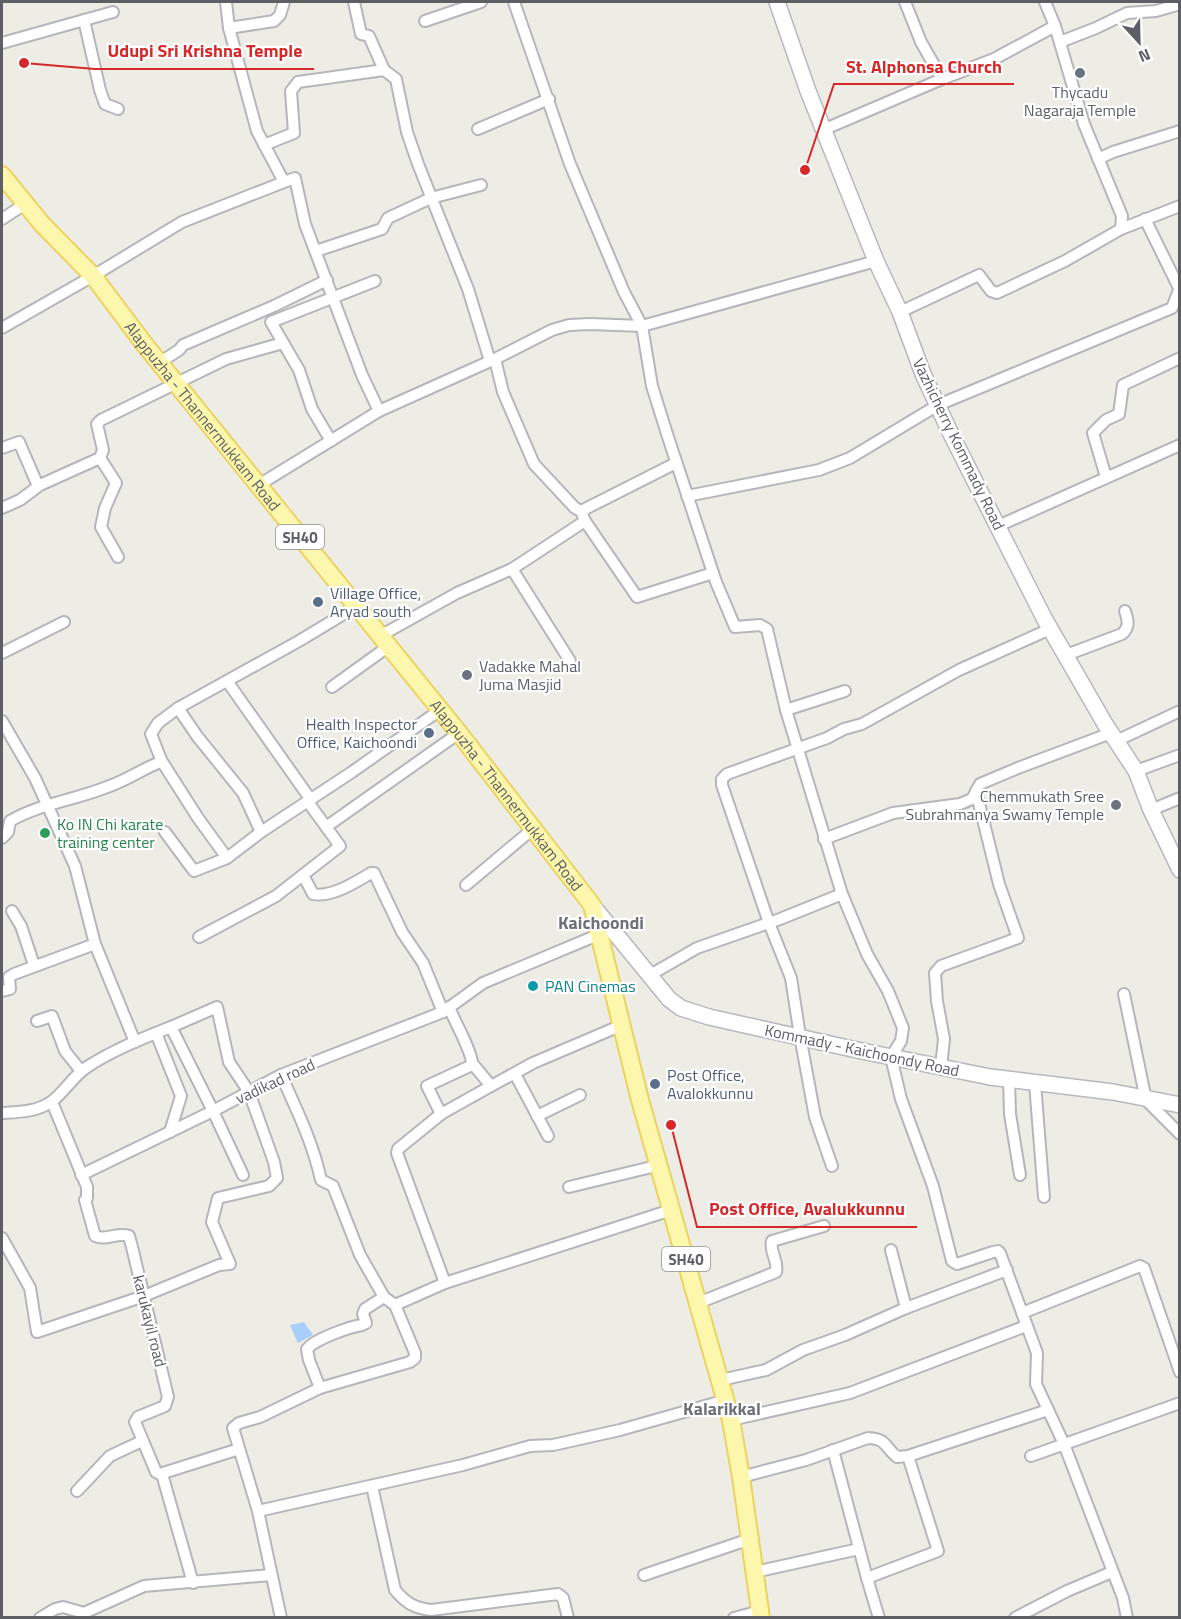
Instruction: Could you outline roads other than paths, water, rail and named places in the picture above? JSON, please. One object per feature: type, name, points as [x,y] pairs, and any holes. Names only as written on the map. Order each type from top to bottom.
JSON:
[{"type":"main road","name":"Vazhicherry Kommady Road","points":[[777,2],[808,91],[876,261],[900,312],[923,374],[1050,629],[1113,737],[1136,771],[1179,870]]},
{"type":"main road","name":"Alappuzha - Thannermukkam Road","points":[[2,175],[42,224],[93,276],[257,486],[441,710],[592,904],[640,1100],[731,1420],[761,1614]]},
{"type":"main road","name":"Kommady - Kaichoondy Road","points":[[592,904],[669,999],[681,1008],[725,1022],[941,1067],[1009,1080],[1113,1092],[1179,1105]]},
{"type":"street","points":[[226,2],[230,28],[255,122],[264,145],[285,182]]},
{"type":"street","points":[[230,28],[274,21],[280,15],[284,2]]},
{"type":"street","points":[[354,2],[361,34],[369,36],[384,70],[396,80],[407,132],[468,289],[502,392],[534,464],[583,516],[637,597],[712,573]]},
{"type":"street","points":[[425,21],[481,2]]},
{"type":"street","points":[[514,2],[570,164],[624,292],[642,326],[652,386],[712,573],[735,627],[760,625],[767,629],[797,749],[842,894],[867,954],[888,991],[903,1028],[901,1041],[891,1057],[901,1100],[933,1186],[952,1261],[957,1264],[998,1251],[1037,1353],[1036,1384],[1064,1444],[1123,1598],[1127,1617]]},
{"type":"street","points":[[905,2],[921,42],[942,79]]},
{"type":"street","points":[[1045,2],[1055,26],[1077,104],[1122,216],[1121,229]]},
{"type":"street","points":[[1060,42],[1127,13],[1156,11],[1179,4]]},
{"type":"street","points":[[2,43],[113,12]]},
{"type":"street","points":[[84,20],[105,104],[118,109]]},
{"type":"street","points":[[825,129],[994,59],[1055,26]]},
{"type":"street","points":[[264,145],[294,133],[291,92],[298,82],[384,70]]},
{"type":"street","points":[[478,129],[549,99]]},
{"type":"street","points":[[1098,159],[1179,130]]},
{"type":"street","points":[[2,328],[182,222],[295,178],[305,224],[362,375],[379,411]]},
{"type":"street","points":[[316,251],[382,229],[388,218],[431,198],[481,185]]},
{"type":"street","points":[[2,219],[25,204]]},
{"type":"street","points":[[900,312],[979,275],[991,291],[997,292],[1065,261],[1121,229],[1179,206]]},
{"type":"street","points":[[687,496],[819,470],[850,458],[938,405],[1172,308],[1179,290],[1145,219]]},
{"type":"street","points":[[257,486],[379,411],[493,360],[552,330],[569,325],[642,326],[876,261]]},
{"type":"street","points":[[159,363],[183,345],[274,306],[327,280]]},
{"type":"street","points":[[332,441],[312,409],[298,370],[272,322],[375,281]]},
{"type":"street","points":[[2,507],[20,500],[38,486],[100,458],[103,450],[97,424],[99,422],[226,359],[283,343]]},
{"type":"street","points":[[1106,477],[1094,433],[1107,420],[1119,414],[1123,385],[1179,358]]},
{"type":"street","points":[[2,448],[19,442],[38,486]]},
{"type":"street","points":[[998,526],[1179,445]]},
{"type":"street","points":[[100,458],[116,483],[105,508],[101,527],[118,557]]},
{"type":"street","points":[[332,687],[385,641],[457,593],[512,569],[583,516],[676,463]]},
{"type":"street","points":[[512,569],[570,661]]},
{"type":"street","points":[[227,858],[161,760],[152,737],[153,729],[178,708],[357,606]]},
{"type":"street","points":[[1066,655],[1122,634],[1128,627],[1125,611]]},
{"type":"street","points":[[2,653],[64,622]]},
{"type":"street","points":[[832,1166],[815,1117],[791,978],[769,923],[722,785],[722,779],[727,774],[862,724],[959,670],[1050,629]]},
{"type":"street","points":[[199,937],[268,900],[303,876],[340,846],[227,681]]},
{"type":"street","points":[[786,710],[845,691]]},
{"type":"street","points":[[178,708],[197,736],[243,793],[261,832]]},
{"type":"street","points":[[165,832],[194,871],[227,858],[261,832],[441,710]]},
{"type":"street","points":[[824,839],[893,813],[960,804],[972,799],[980,784],[1018,768],[1113,737],[1179,711]]},
{"type":"street","points":[[2,721],[50,807],[75,866],[95,944],[135,1042]]},
{"type":"street","points":[[326,827],[459,733]]},
{"type":"street","points":[[1136,771],[1179,755]]},
{"type":"street","points":[[2,838],[8,832],[10,821],[28,810],[50,807],[108,787],[161,760]]},
{"type":"street","points":[[941,1067],[944,1040],[935,973],[941,966],[1018,938],[999,884],[976,791]]},
{"type":"street","points":[[1151,810],[1179,798]]},
{"type":"street","points":[[466,885],[534,828]]},
{"type":"street","points":[[303,876],[313,894],[318,895],[335,891],[374,873],[402,932],[423,963],[472,1055],[472,1063],[491,1086]]},
{"type":"street","points":[[650,975],[697,948],[842,894]]},
{"type":"street","points":[[12,911],[21,926],[34,965]]},
{"type":"street","name":"vadikad road","points":[[81,1175],[281,1075],[446,1009],[483,983],[600,934]]},
{"type":"street","points":[[2,991],[11,987],[9,976],[95,944]]},
{"type":"street","points":[[1124,994],[1146,1100],[1179,1134]]},
{"type":"street","points":[[2,1113],[31,1111],[52,1102],[81,1071],[112,1052],[217,1007],[229,1062],[249,1092],[277,1178],[269,1186],[218,1198],[212,1222],[230,1264],[219,1265],[144,1296],[37,1332],[30,1288],[2,1238]]},
{"type":"street","points":[[37,1021],[52,1016],[61,1043],[69,1058],[81,1071]]},
{"type":"street","points":[[445,1283],[397,1153],[403,1143],[441,1114],[491,1086],[549,1056],[622,1025]]},
{"type":"street","points":[[171,1027],[243,1175]]},
{"type":"street","points":[[156,1033],[181,1096],[170,1131]]},
{"type":"street","points":[[441,1114],[427,1086],[472,1063]]},
{"type":"street","points":[[515,1074],[548,1136]]},
{"type":"street","points":[[281,1075],[300,1118],[321,1180],[333,1186],[360,1255],[384,1297],[395,1305],[415,1353],[415,1358],[410,1362],[320,1388],[260,1417],[239,1423],[233,1428],[258,1511],[281,1617]]},
{"type":"street","points":[[1009,1080],[1010,1114],[1020,1175]]},
{"type":"street","points":[[1035,1083],[1044,1197]]},
{"type":"street","points":[[537,1116],[580,1095]]},
{"type":"street","name":"karukayil road","points":[[52,1102],[87,1187],[85,1200],[95,1236],[102,1238],[124,1234],[129,1236],[168,1397],[165,1406],[135,1419],[135,1426],[156,1472],[162,1474],[193,1583]]},
{"type":"street","points":[[569,1188],[660,1165]]},
{"type":"street","points":[[395,1305],[445,1283],[671,1210]]},
{"type":"street","points":[[698,1304],[776,1272],[777,1268],[770,1247],[772,1241],[824,1226]]},
{"type":"street","points":[[891,1250],[906,1308]]},
{"type":"street","points":[[1022,1313],[1140,1266],[1144,1268],[1179,1372]]},
{"type":"street","points":[[721,1380],[766,1370],[803,1350],[1007,1270]]},
{"type":"street","points":[[320,1388],[307,1349],[321,1340],[366,1323],[363,1314],[365,1309],[384,1297]]},
{"type":"street","points":[[731,1420],[850,1394],[1026,1326]]},
{"type":"street","points":[[258,1511],[496,1457],[530,1446],[553,1445],[628,1428],[726,1400]]},
{"type":"street","points":[[1031,1456],[1179,1403]]},
{"type":"street","points":[[741,1477],[806,1460],[868,1438],[878,1438],[884,1441],[897,1457],[908,1456],[1048,1410]]},
{"type":"street","points":[[77,1491],[110,1456],[142,1441]]},
{"type":"street","points":[[162,1474],[239,1449]]},
{"type":"street","points":[[833,1450],[879,1617]]},
{"type":"street","points":[[867,1578],[938,1551],[908,1456]]},
{"type":"street","points":[[372,1486],[395,1590],[406,1603],[417,1608],[452,1613],[558,1594],[562,1596],[568,1617]]},
{"type":"street","points":[[644,1575],[750,1539]]},
{"type":"street","points":[[755,1572],[859,1548]]},
{"type":"street","points":[[1015,1617],[1033,1613],[1067,1591],[1112,1572]]},
{"type":"street","points":[[40,1617],[55,1609],[63,1608],[84,1613],[144,1586],[272,1575]]},
{"type":"street","points":[[97,1607],[103,1617]]},
{"type":"street","points":[[734,1617],[761,1614]]},
{"type":"water","points":[[304,1322],[313,1335],[298,1343],[290,1325]]},
{"type":"place","name":"Udupi Sri Krishna Temple","points":[[24,63]]},
{"type":"place","name":"Thycadu Nagaraja Temple","points":[[1080,73]]},
{"type":"place","name":"St. Alphonsa Church","points":[[805,170]]},
{"type":"place","name":"Village Office, Aryad south","points":[[318,602]]},
{"type":"place","name":"Vadakke Mahal Juma Masjid","points":[[467,675]]},
{"type":"place","name":"Health Inspector Office, Kaichoondi","points":[[429,733]]},
{"type":"place","name":"Chemmukath Sree Subrahmanya Swamy Temple","points":[[1116,805]]},
{"type":"place","name":"Ko IN Chi karate training center","points":[[45,833]]},
{"type":"place","name":"PAN Cinemas","points":[[533,986]]},
{"type":"place","name":"Post Office, Avalokkunnu","points":[[655,1084]]},
{"type":"place","name":"Post Office, Avalukkunnu","points":[[671,1125]]},
{"type":"district","name":"Kaichoondi","points":[[601,922]]},
{"type":"district","name":"Kalarikkal","points":[[722,1408]]}]
